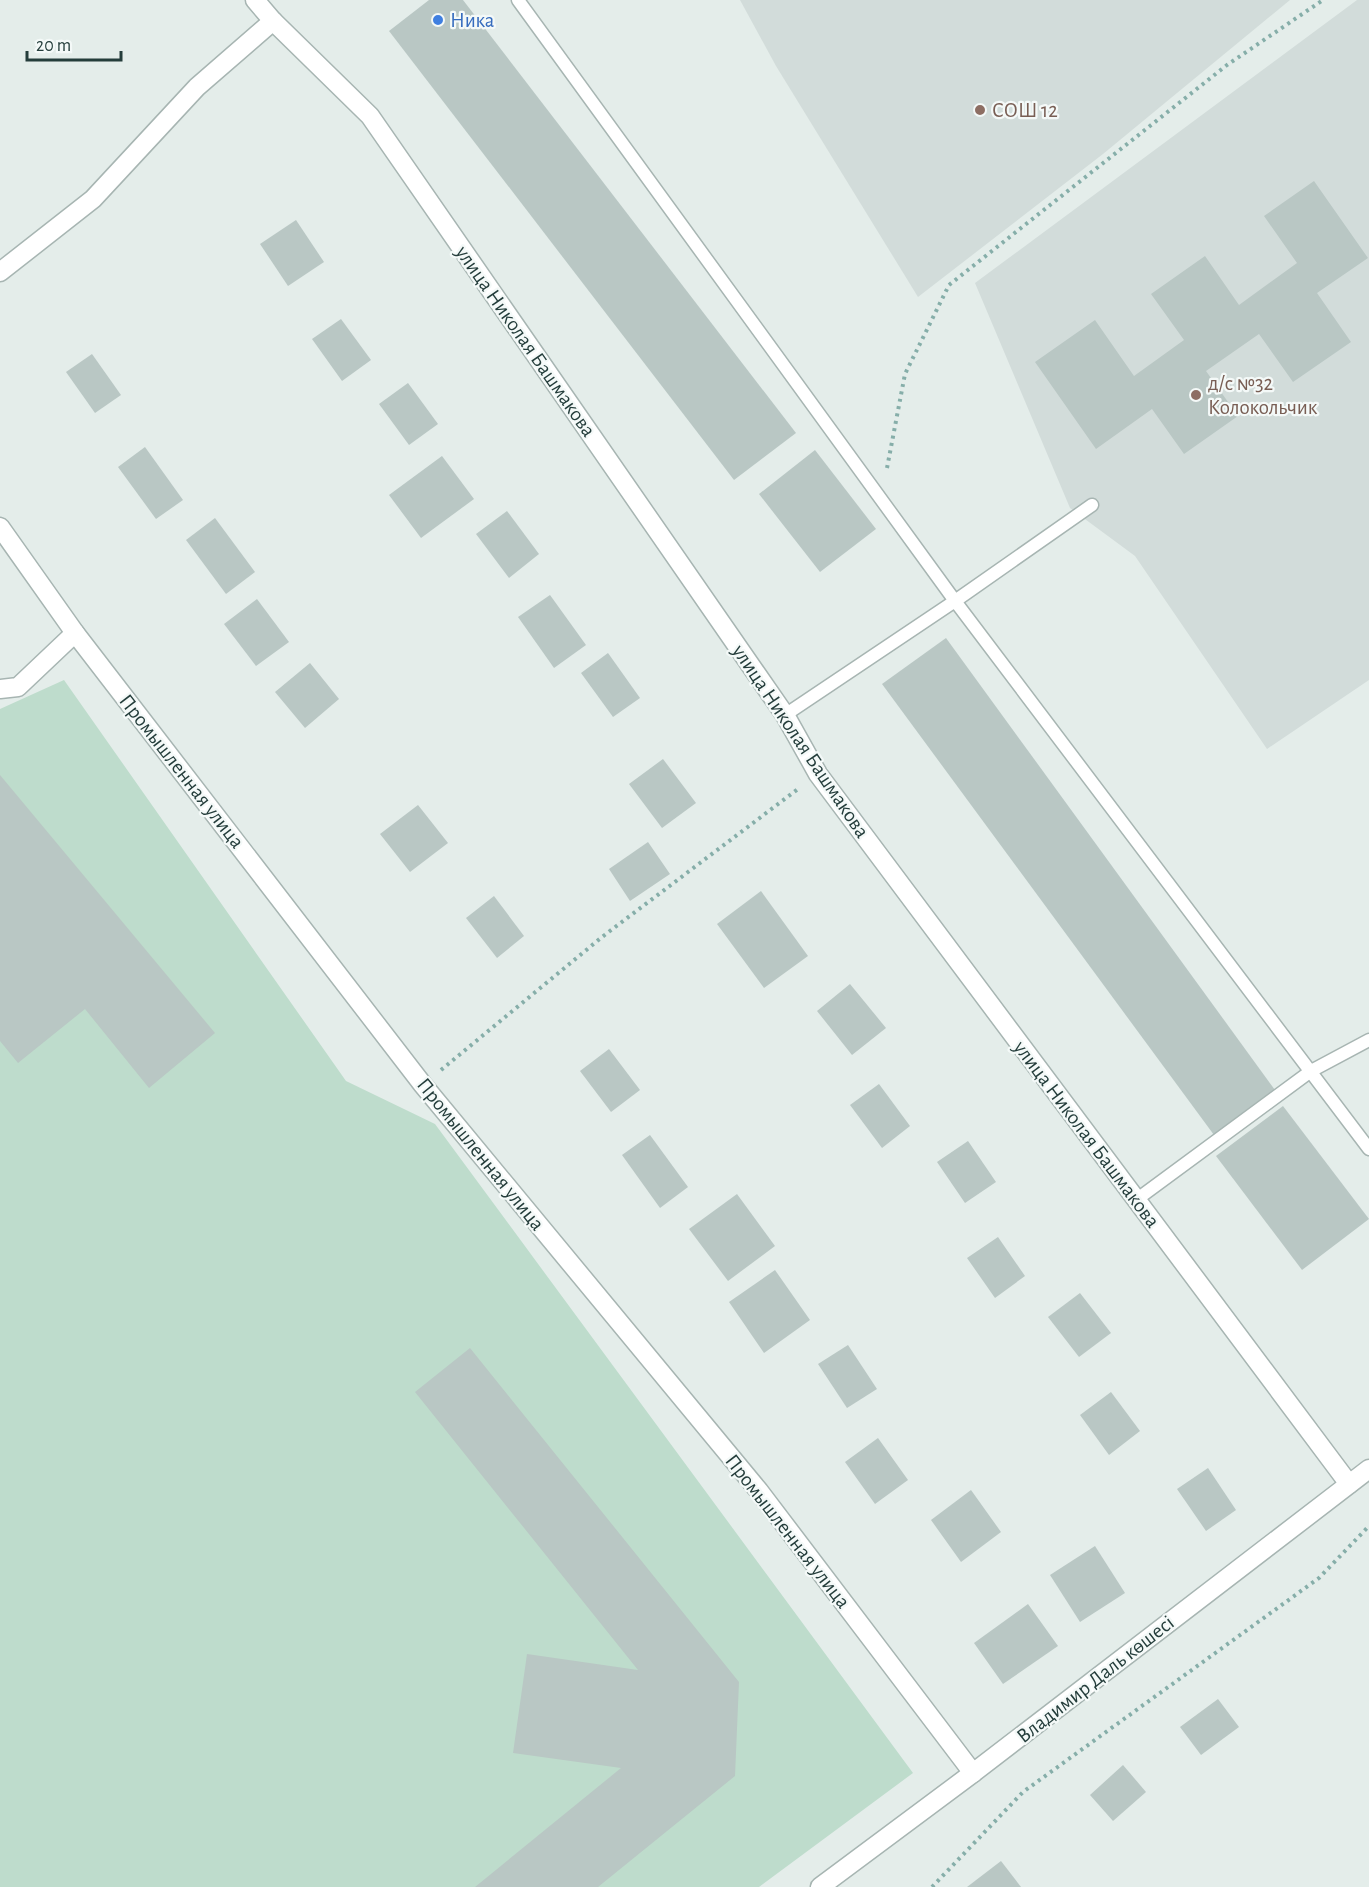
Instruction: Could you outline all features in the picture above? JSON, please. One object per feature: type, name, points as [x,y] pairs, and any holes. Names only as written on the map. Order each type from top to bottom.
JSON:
[{"type":"street","name":"улица Николая Башмакова","points":[[255,0],[273,21],[370,116],[785,715],[818,774],[1349,1484]]},
{"type":"street","points":[[0,272],[93,199],[197,87],[273,21]]},
{"type":"street","name":"Промышленная улица","points":[[0,527],[75,633],[423,1085],[759,1491],[973,1773]]},
{"type":"street","points":[[0,689],[18,687],[75,633]]},
{"type":"street","name":"Владимир Даль көшесі","points":[[820,1887],[973,1773],[1369,1469]]},
{"type":"lane","points":[[518,0],[955,601],[1369,1149]]},
{"type":"lane","points":[[785,715],[955,601],[1092,505]]},
{"type":"lane","points":[[1136,1200],[1311,1071],[1369,1040]]},
{"type":"path","points":[[881,500],[905,374],[949,285],[1227,65],[1323,0]]},
{"type":"path","points":[[423,1085],[602,936],[818,774]]},
{"type":"path","points":[[932,1887],[1023,1792],[1319,1578],[1369,1526]]},
{"type":"shaded area","name":"СОШ 12","points":[[740,0],[1290,0],[1103,154],[918,297],[776,66]]},
{"type":"shaded area","name":"д/с №32 Колокольчик","points":[[1357,0],[1369,0],[1369,680],[1267,749],[1135,556],[1070,508],[975,283]]},
{"type":"green space","points":[[64,680],[346,1081],[435,1124],[913,1773],[759,1887],[0,1887],[0,709]]},
{"type":"building","points":[[429,0],[463,0],[796,433],[734,480],[389,31]]},
{"type":"building","points":[[1314,181],[1368,258],[1317,293],[1351,342],[1293,382],[1259,334],[1206,371],[1238,416],[1184,454],[1152,409],[1096,449],[1035,362],[1095,320],[1134,376],[1184,340],[1151,294],[1205,256],[1239,305],[1297,263],[1264,216]]},
{"type":"building","points":[[296,220],[324,262],[288,286],[260,244]]},
{"type":"building","points":[[341,319],[371,360],[342,381],[312,339]]},
{"type":"building","points":[[92,354],[121,395],[95,413],[66,372]]},
{"type":"building","points":[[408,383],[438,424],[409,445],[379,404]]},
{"type":"building","points":[[145,447],[183,500],[156,519],[118,467]]},
{"type":"building","points":[[815,450],[876,529],[820,572],[759,494]]},
{"type":"building","points":[[442,456],[474,499],[421,538],[389,495]]},
{"type":"building","points":[[507,511],[539,554],[509,578],[476,534]]},
{"type":"building","points":[[215,518],[255,572],[226,594],[186,540]]},
{"type":"building","points":[[550,595],[586,645],[554,668],[518,617]]},
{"type":"building","points":[[257,599],[289,642],[256,666],[224,624]]},
{"type":"building","points":[[946,638],[1275,1090],[1214,1135],[882,684]]},
{"type":"building","points":[[608,653],[640,698],[613,717],[581,673]]},
{"type":"building","points":[[310,663],[339,699],[305,728],[275,692]]},
{"type":"building","points":[[663,759],[696,803],[662,828],[629,784]]},
{"type":"building","points":[[0,775],[215,1033],[149,1088],[85,1009],[18,1063],[0,1041]]},
{"type":"building","points":[[418,805],[448,843],[410,872],[380,834]]},
{"type":"building","points":[[648,842],[670,874],[630,901],[609,869]]},
{"type":"building","points":[[761,891],[808,956],[764,988],[717,924]]},
{"type":"building","points":[[494,896],[524,936],[497,958],[466,918]]},
{"type":"building","points":[[850,984],[886,1028],[852,1055],[817,1011]]},
{"type":"building","points":[[609,1049],[640,1090],[611,1112],[580,1071]]},
{"type":"building","points":[[879,1084],[910,1126],[882,1148],[850,1105]]},
{"type":"building","points":[[1283,1106],[1369,1219],[1302,1270],[1216,1156]]},
{"type":"building","points":[[650,1135],[688,1187],[660,1208],[622,1155]]},
{"type":"building","points":[[968,1141],[996,1182],[965,1203],[937,1162]]},
{"type":"building","points":[[737,1194],[775,1246],[728,1281],[689,1229]]},
{"type":"building","points":[[998,1237],[1025,1276],[995,1298],[967,1258]]},
{"type":"building","points":[[775,1270],[810,1320],[764,1353],[729,1302]]},
{"type":"building","points":[[1080,1293],[1111,1333],[1079,1357],[1048,1317]]},
{"type":"building","points":[[848,1345],[877,1389],[847,1408],[818,1364]]},
{"type":"building","points":[[470,1348],[739,1682],[735,1776],[598,1887],[475,1887],[621,1768],[513,1753],[527,1654],[638,1670],[415,1392]]},
{"type":"building","points":[[1111,1392],[1140,1431],[1109,1455],[1080,1415]]},
{"type":"building","points":[[878,1438],[908,1480],[875,1504],[845,1462]]},
{"type":"building","points":[[1208,1468],[1236,1510],[1206,1531],[1177,1489]]},
{"type":"building","points":[[971,1490],[1001,1532],[961,1562],[931,1520]]},
{"type":"building","points":[[1095,1546],[1125,1593],[1080,1622],[1050,1575]]},
{"type":"building","points":[[1028,1604],[1058,1646],[1003,1684],[974,1643]]},
{"type":"building","points":[[1218,1699],[1239,1727],[1201,1755],[1180,1727]]},
{"type":"building","points":[[1123,1765],[1146,1792],[1113,1821],[1090,1795]]},
{"type":"building","points":[[1001,1861],[1021,1887],[967,1887]]},
{"type":"place","name":"Ника","points":[[438,20]]},
{"type":"place","name":"СОШ 12","points":[[980,110]]},
{"type":"place","name":"д/с №32 Колокольчик","points":[[1196,395]]}]
